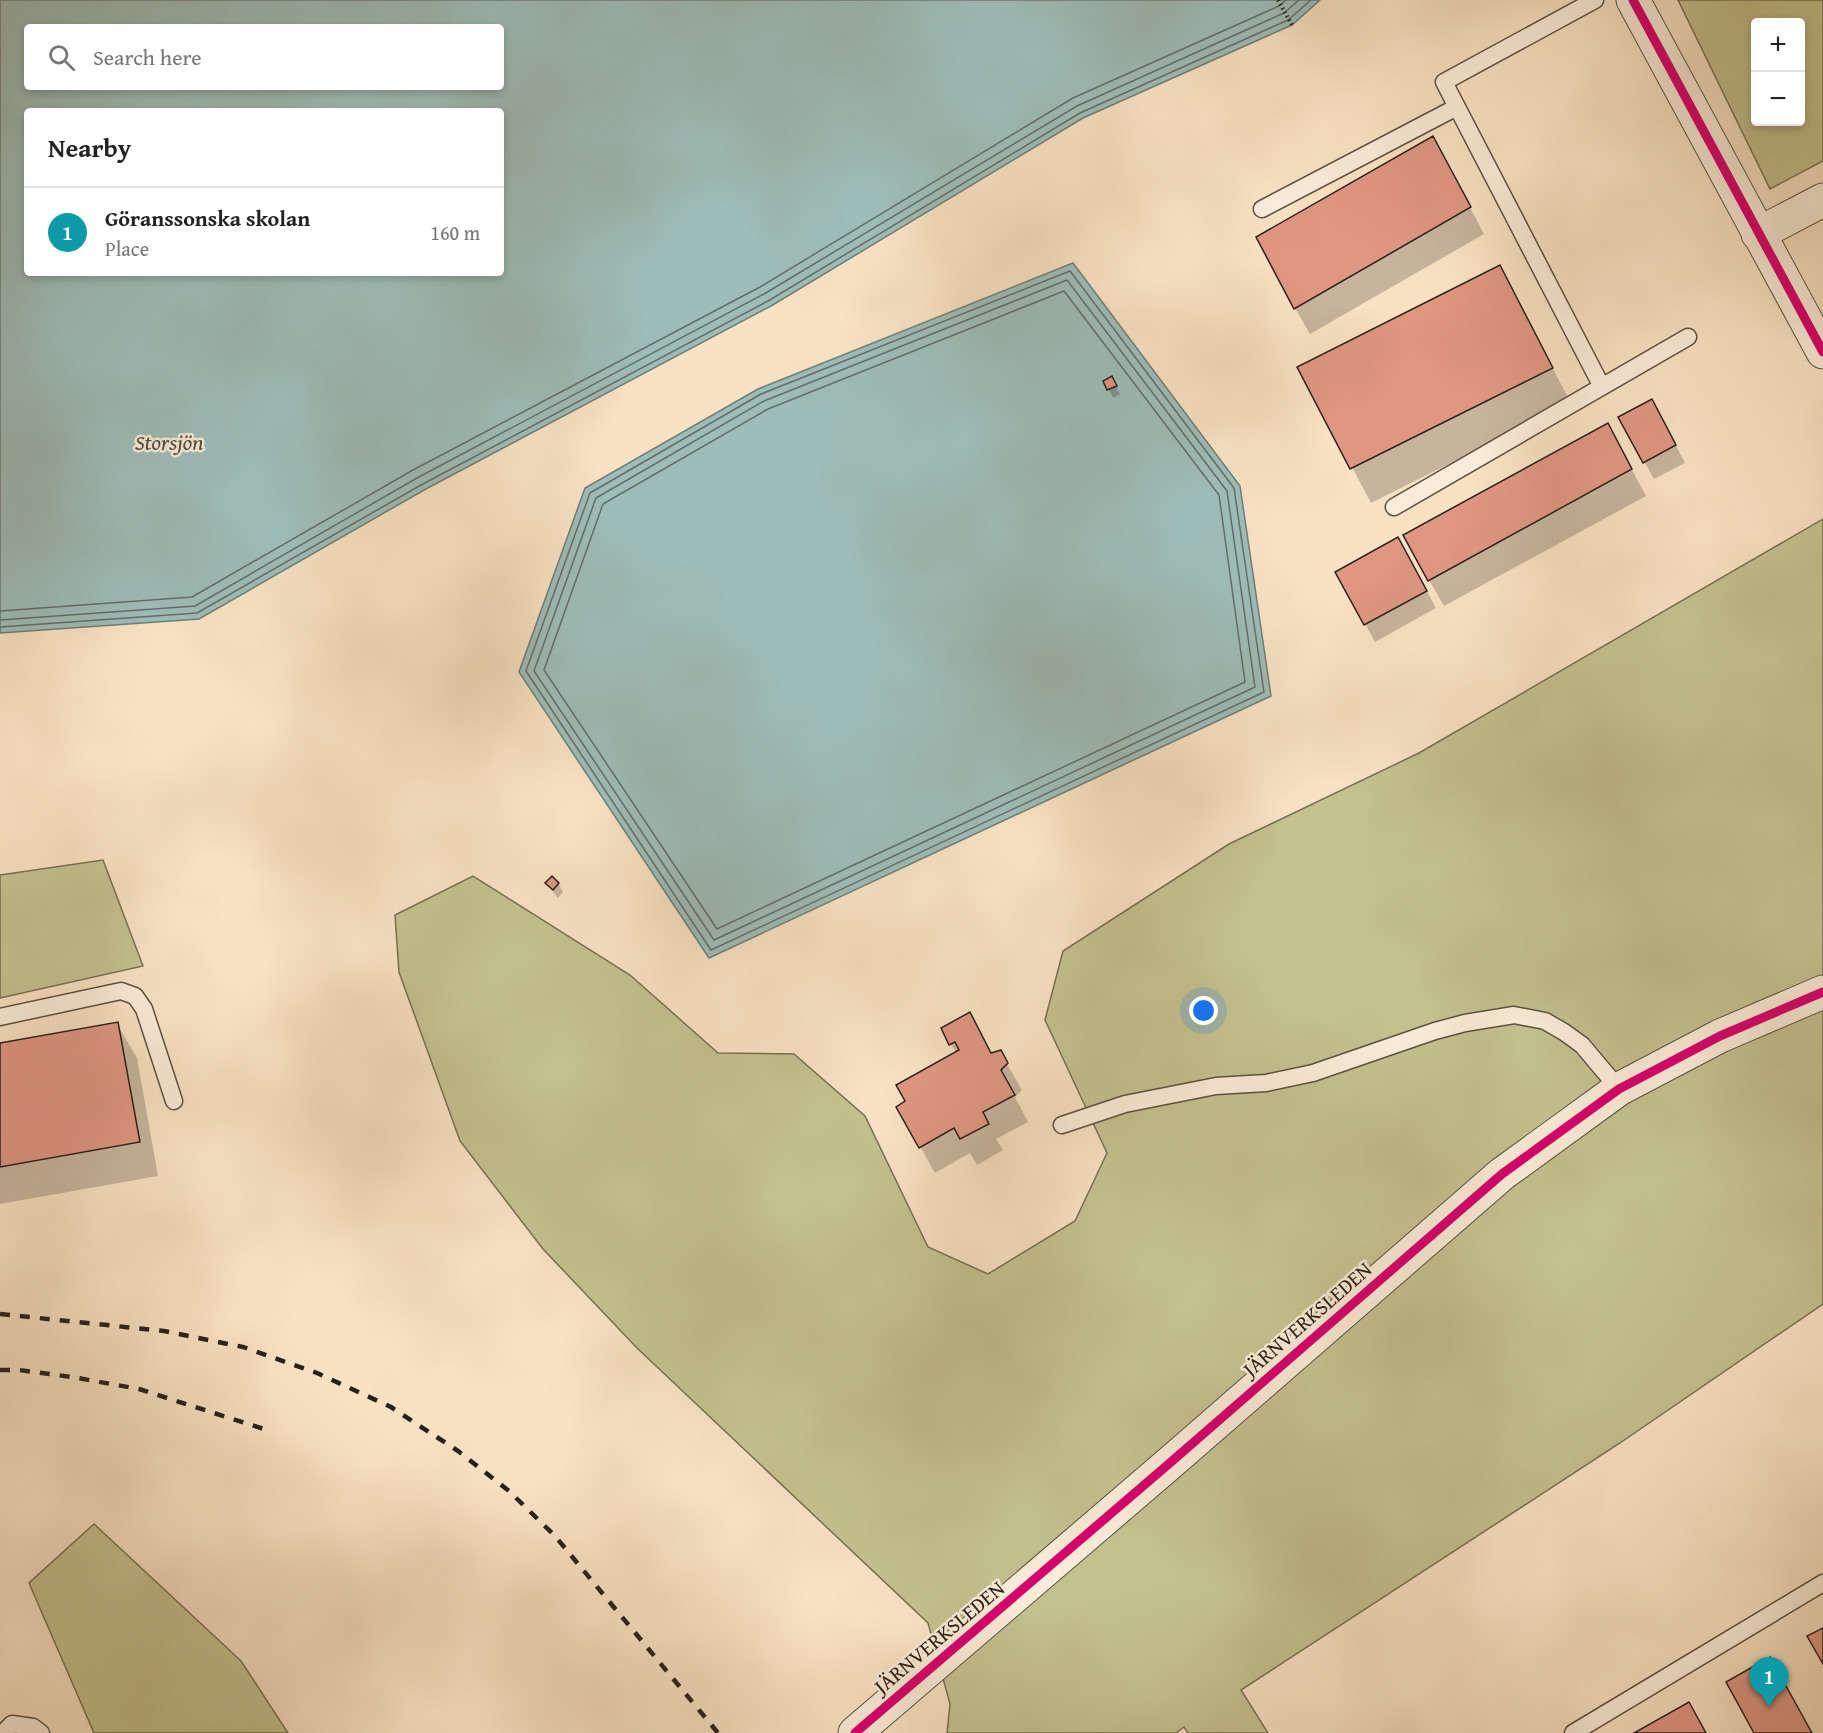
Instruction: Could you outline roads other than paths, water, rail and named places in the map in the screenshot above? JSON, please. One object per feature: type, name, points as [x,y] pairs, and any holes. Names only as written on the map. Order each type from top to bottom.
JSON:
[{"type":"street","points":[[1633,0],[1823,352]]},
{"type":"street","points":[[1758,234],[1823,200]]},
{"type":"street","name":"JÄRNVERKSLEDEN","points":[[855,1733],[1502,1174],[1619,1089],[1720,1036],[1823,992]]},
{"type":"lane","points":[[1595,0],[1444,82],[1601,385]]},
{"type":"lane","points":[[1262,209],[1456,107]]},
{"type":"lane","points":[[1394,507],[1601,385],[1688,337]]},
{"type":"lane","points":[[0,1017],[121,991],[135,996],[144,1009],[174,1101]]},
{"type":"lane","points":[[1062,1125],[1125,1104],[1216,1086],[1266,1083],[1313,1073],[1435,1031],[1465,1023],[1514,1015],[1545,1021],[1564,1032],[1581,1045],[1619,1089]]},
{"type":"lane","points":[[1573,1733],[1823,1583]]},
{"type":"lane","points":[[3,1733],[12,1724],[33,1727],[41,1733]]},
{"type":"water","name":"Storsjön","points":[[0,0],[1320,0],[1292,25],[1083,118],[771,306],[424,490],[199,619],[0,633]]},
{"type":"water","points":[[1073,263],[1240,486],[1271,696],[709,958],[519,672],[585,488],[758,389]]},
{"type":"railway","points":[[0,1314],[164,1331],[243,1347],[317,1373],[391,1407],[458,1451],[509,1491],[555,1536],[718,1733]]},
{"type":"railway","points":[[0,1370],[19,1370],[72,1377],[139,1389],[267,1430]]},
{"type":"place","name":"Göranssonska skolan","points":[[1769,1707]]}]
